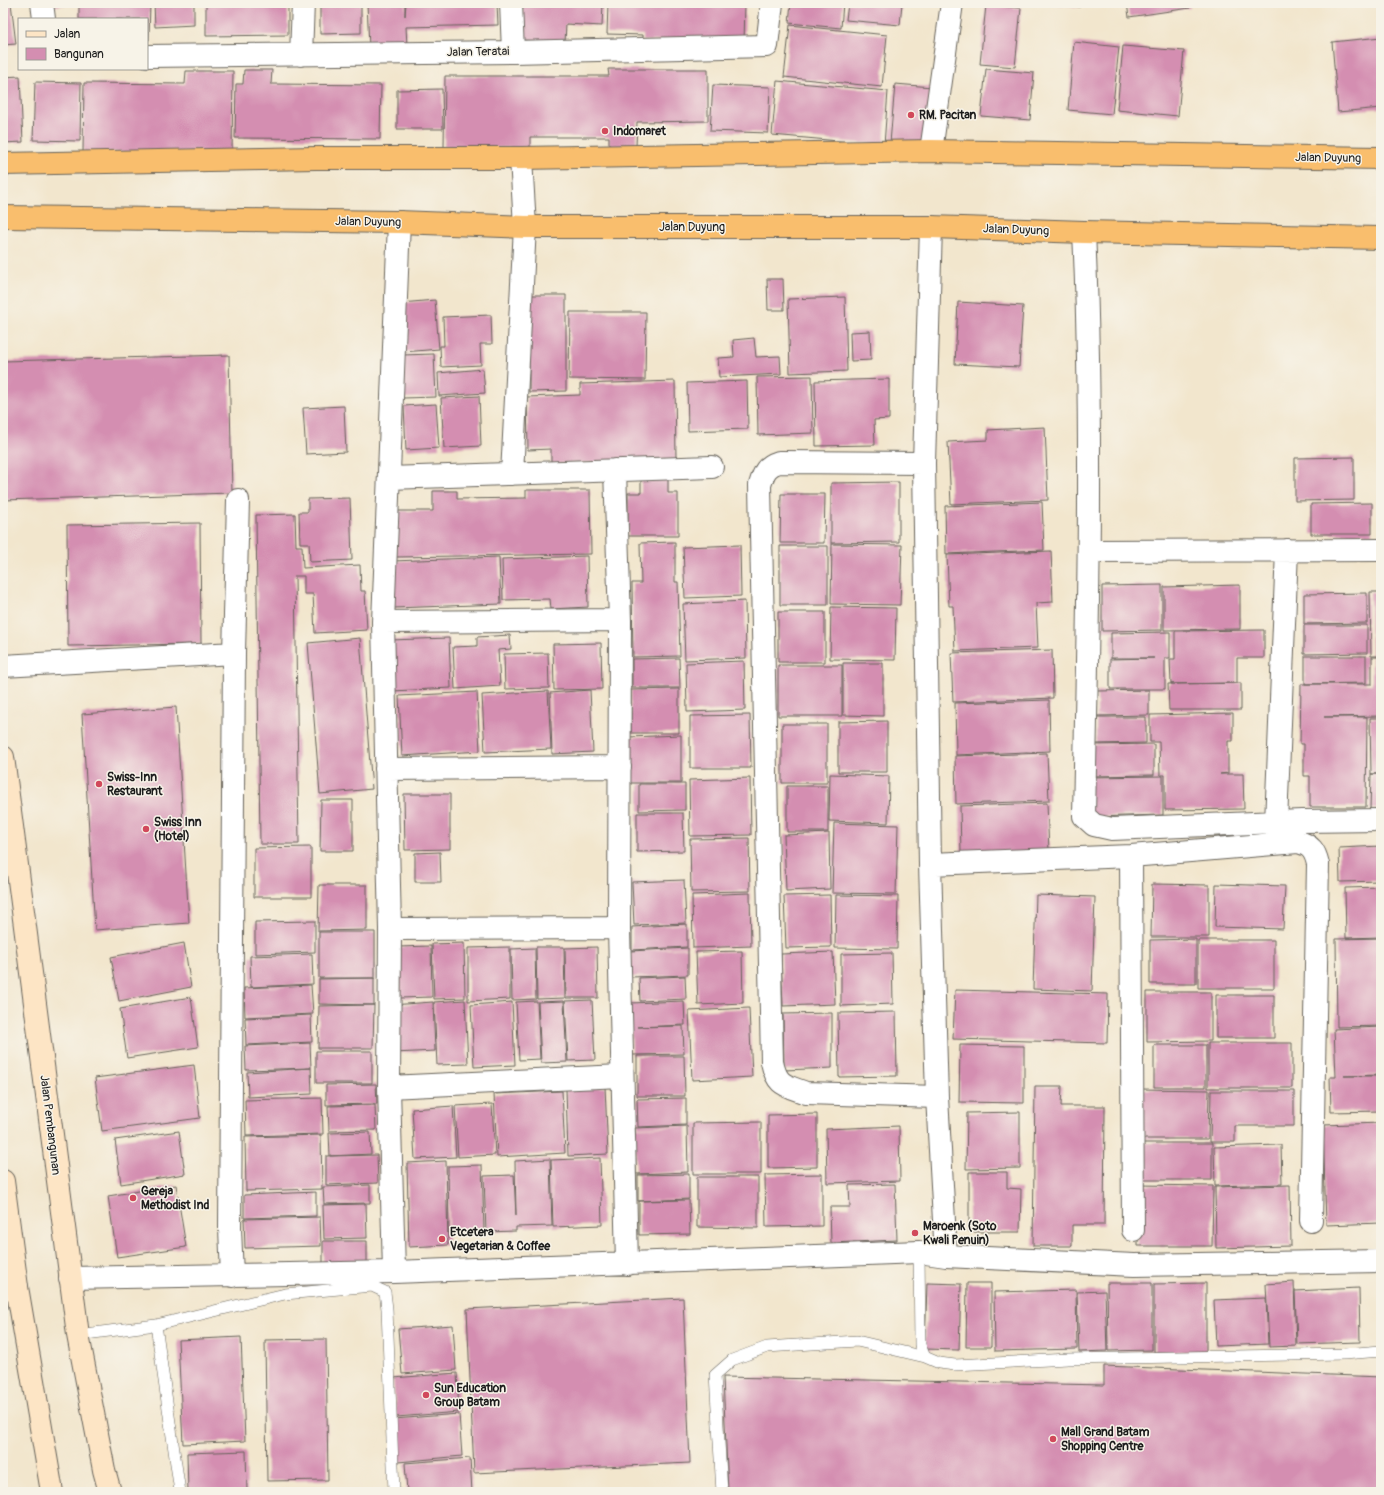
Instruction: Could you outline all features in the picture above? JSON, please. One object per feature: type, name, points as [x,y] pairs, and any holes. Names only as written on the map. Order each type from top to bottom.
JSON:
[{"type":"highway","name":"Jalan Duyung","points":[[3,164],[316,158],[521,158],[931,151],[1381,158]]},
{"type":"highway","name":"Jalan Duyung","points":[[3,217],[399,222],[525,227],[931,227],[1084,232],[1381,238]]},
{"type":"main road","name":"Jalan Pembangunan","points":[[3,757],[78,1335],[104,1470],[110,1492]]},
{"type":"main road","points":[[3,1181],[10,1288],[52,1492]]},
{"type":"street","points":[[42,3],[44,18]]},
{"type":"street","points":[[301,55],[303,3]]},
{"type":"street","points":[[511,3],[512,52]]},
{"type":"street","name":"Jalan Teratai","points":[[148,56],[512,52],[767,46],[772,3]]},
{"type":"street","points":[[931,151],[952,3]]},
{"type":"street","points":[[512,474],[525,227],[521,158]]},
{"type":"street","points":[[394,1272],[389,1087],[390,929],[383,622],[399,222]]},
{"type":"street","points":[[931,227],[924,463],[930,864],[937,1097],[946,1256]]},
{"type":"street","points":[[1084,232],[1088,318],[1089,551],[1084,816],[1094,824],[1112,829],[1302,821],[1381,820]]},
{"type":"street","points":[[924,463],[780,462],[769,466],[764,473],[760,485],[772,1062],[775,1076],[787,1086],[806,1092],[937,1097]]},
{"type":"street","points":[[389,478],[712,467]]},
{"type":"street","points":[[615,470],[620,620],[619,928],[621,1076],[628,1264]]},
{"type":"street","points":[[232,1276],[230,1228],[234,653],[238,500]]},
{"type":"street","points":[[1276,823],[1287,550]]},
{"type":"street","points":[[1089,551],[1381,550]]},
{"type":"street","points":[[383,622],[620,620]]},
{"type":"street","points":[[3,666],[234,653]]},
{"type":"street","points":[[386,769],[620,767]]},
{"type":"street","points":[[930,864],[1131,856],[1298,842],[1306,844],[1315,852],[1318,864],[1311,1221]]},
{"type":"street","points":[[1131,856],[1133,1230]]},
{"type":"street","points":[[390,929],[619,928]]},
{"type":"street","points":[[389,1087],[621,1076]]},
{"type":"street","points":[[70,1278],[394,1272],[919,1252],[946,1256],[1134,1265],[1381,1261]]},
{"type":"lane","points":[[919,1252],[920,1345],[925,1357]]},
{"type":"lane","points":[[78,1335],[156,1325],[286,1294],[372,1286],[385,1292],[387,1309],[394,1492]]},
{"type":"lane","points":[[156,1325],[180,1492]]},
{"type":"lane","points":[[722,1492],[715,1375],[732,1360],[767,1348],[857,1341],[925,1357],[939,1364],[955,1365],[1068,1359],[1344,1354],[1381,1351]]},
{"type":"building","points":[[3,3],[11,3],[16,44],[3,45]]},
{"type":"building","points":[[55,3],[73,3],[73,4],[55,6]]},
{"type":"building","points":[[79,3],[150,3],[149,40],[148,18],[79,18]]},
{"type":"building","points":[[154,3],[194,3],[194,25],[155,27]]},
{"type":"building","points":[[206,3],[288,3],[288,35],[206,36]]},
{"type":"building","points":[[320,3],[361,3],[361,33],[320,34]]},
{"type":"building","points":[[367,3],[405,3],[405,16],[406,3],[497,3],[498,25],[406,27],[407,46],[369,47]]},
{"type":"building","points":[[523,3],[603,3],[602,26],[566,24],[565,42],[521,40]]},
{"type":"building","points":[[608,3],[745,3],[744,43],[643,41],[643,35],[607,34]]},
{"type":"building","points":[[791,3],[843,3],[841,28],[789,23]]},
{"type":"building","points":[[848,3],[902,3],[900,25],[846,20]]},
{"type":"building","points":[[1046,3],[1080,3],[1080,7]]},
{"type":"building","points":[[1127,3],[1189,3],[1190,8],[1129,17]]},
{"type":"building","points":[[986,5],[1021,8],[1015,67],[980,64]]},
{"type":"building","points":[[790,25],[887,35],[882,87],[784,77]]},
{"type":"building","points":[[1381,37],[1381,108],[1338,112],[1332,42]]},
{"type":"building","points":[[1074,42],[1119,47],[1112,114],[1068,110]]},
{"type":"building","points":[[1123,46],[1184,51],[1178,116],[1117,110]]},
{"type":"building","points":[[608,69],[708,69],[708,121],[637,122],[636,146],[609,146],[609,137],[530,137],[530,148],[444,147],[445,76],[609,76]]},
{"type":"building","points":[[986,69],[1034,73],[1030,120],[981,116]]},
{"type":"building","points":[[244,70],[272,70],[271,84],[381,85],[380,139],[235,138],[236,84],[243,84]]},
{"type":"building","points":[[186,71],[233,71],[232,153],[83,152],[84,83],[185,84]]},
{"type":"building","points":[[20,76],[23,142],[3,143],[3,77]]},
{"type":"building","points":[[777,81],[888,91],[884,145],[772,135]]},
{"type":"building","points":[[35,82],[81,83],[80,141],[33,140]]},
{"type":"building","name":"RM. Pacitan","points":[[895,84],[932,87],[926,146],[890,143]]},
{"type":"building","points":[[713,85],[770,87],[768,133],[710,131]]},
{"type":"building","points":[[442,89],[443,129],[397,129],[397,90]]},
{"type":"building","points":[[767,279],[783,279],[784,310],[768,310]]},
{"type":"building","points":[[529,295],[566,295],[566,391],[529,392]]},
{"type":"building","points":[[845,297],[847,371],[790,373],[788,299]]},
{"type":"building","points":[[435,300],[439,349],[404,352],[401,303]]},
{"type":"building","points":[[958,302],[1023,306],[1019,367],[955,364]]},
{"type":"building","points":[[570,312],[646,312],[645,380],[569,379]]},
{"type":"building","points":[[491,315],[492,344],[480,344],[481,365],[441,367],[440,346],[444,346],[443,317]]},
{"type":"building","points":[[870,331],[871,360],[851,361],[850,332]]},
{"type":"building","points":[[754,338],[756,357],[780,356],[781,374],[719,377],[718,358],[734,357],[733,340]]},
{"type":"building","points":[[434,354],[436,397],[403,398],[402,355]]},
{"type":"building","points":[[229,355],[232,493],[3,500],[3,361]]},
{"type":"building","points":[[483,369],[485,393],[439,396],[438,373]]},
{"type":"building","points":[[812,376],[813,433],[758,435],[757,377]]},
{"type":"building","points":[[889,379],[889,419],[874,420],[875,445],[816,446],[815,381]]},
{"type":"building","points":[[675,381],[676,460],[551,464],[551,449],[528,450],[527,397],[580,395],[580,384]]},
{"type":"building","points":[[747,381],[748,429],[688,431],[687,383]]},
{"type":"building","points":[[479,396],[481,446],[444,448],[441,398]]},
{"type":"building","points":[[436,404],[439,448],[406,450],[404,406]]},
{"type":"building","points":[[344,406],[346,452],[306,454],[303,408]]},
{"type":"building","points":[[1045,427],[1048,500],[951,504],[948,442],[988,440],[988,430]]},
{"type":"building","points":[[1354,457],[1354,500],[1295,501],[1295,458]]},
{"type":"building","points":[[668,478],[668,493],[678,493],[678,536],[628,536],[628,493],[641,493],[641,479]]},
{"type":"building","points":[[899,482],[899,542],[831,543],[831,483]]},
{"type":"building","points":[[526,490],[590,490],[591,554],[396,557],[395,511],[433,511],[433,491],[457,491],[457,499],[526,498]]},
{"type":"building","points":[[781,494],[825,494],[824,543],[780,543]]},
{"type":"building","points":[[350,498],[352,560],[310,562],[309,543],[300,543],[299,512],[308,512],[308,499]]},
{"type":"building","points":[[1042,502],[1044,550],[946,554],[945,506]]},
{"type":"building","points":[[1372,503],[1372,534],[1311,534],[1311,504]]},
{"type":"building","points":[[295,514],[296,546],[302,546],[303,568],[360,565],[361,591],[365,591],[367,630],[315,633],[313,594],[304,594],[304,576],[295,576],[299,844],[260,844],[256,515]]},
{"type":"building","points":[[200,523],[201,644],[68,646],[67,525]]},
{"type":"building","points":[[675,542],[675,582],[678,582],[680,656],[633,657],[632,583],[641,583],[640,543]]},
{"type":"building","points":[[832,544],[902,545],[900,605],[831,604]]},
{"type":"building","points":[[740,545],[741,596],[685,598],[683,547]]},
{"type":"building","points":[[780,546],[828,546],[828,605],[780,605]]},
{"type":"building","points":[[1051,551],[1053,602],[1036,603],[1038,648],[955,651],[953,606],[949,606],[947,555]]},
{"type":"building","points":[[587,556],[588,607],[551,609],[550,599],[503,600],[502,559]]},
{"type":"building","points":[[499,557],[501,604],[394,608],[392,561]]},
{"type":"building","points":[[1162,585],[1162,630],[1102,631],[1102,586]]},
{"type":"building","points":[[1240,585],[1240,629],[1164,630],[1164,587]]},
{"type":"building","points":[[1370,592],[1381,592],[1381,656],[1371,656]]},
{"type":"building","points":[[1367,593],[1367,623],[1304,624],[1304,594]]},
{"type":"building","points":[[745,601],[746,658],[685,660],[683,604]]},
{"type":"building","points":[[831,607],[896,608],[895,660],[830,659]]},
{"type":"building","points":[[778,612],[825,612],[825,662],[778,662]]},
{"type":"building","points":[[1304,625],[1367,625],[1367,653],[1304,654]]},
{"type":"building","points":[[1264,630],[1264,658],[1237,658],[1237,683],[1171,684],[1170,659],[1175,659],[1175,631]]},
{"type":"building","points":[[1170,632],[1170,658],[1165,658],[1165,689],[1110,689],[1110,659],[1154,658],[1111,658],[1111,633]]},
{"type":"building","points":[[510,635],[511,649],[498,650],[500,686],[455,689],[453,647],[477,646],[477,637]]},
{"type":"building","points":[[360,638],[372,789],[320,794],[308,643]]},
{"type":"building","points":[[449,638],[451,688],[392,691],[390,640]]},
{"type":"building","points":[[601,643],[602,689],[554,690],[553,644]]},
{"type":"building","points":[[1052,650],[1053,698],[953,702],[951,653]]},
{"type":"building","points":[[548,653],[549,688],[505,689],[504,654]]},
{"type":"building","points":[[1305,656],[1366,656],[1366,683],[1305,684]]},
{"type":"building","points":[[1372,657],[1381,657],[1381,716],[1324,717],[1367,717],[1366,807],[1310,807],[1310,776],[1304,776],[1304,744],[1300,744],[1301,684],[1372,684]]},
{"type":"building","points":[[679,658],[680,688],[632,688],[632,659]]},
{"type":"building","points":[[744,661],[745,710],[687,712],[686,663]]},
{"type":"building","points":[[843,663],[883,663],[883,716],[843,715]]},
{"type":"building","points":[[778,665],[842,665],[842,716],[778,716]]},
{"type":"building","points":[[1241,683],[1241,710],[1169,710],[1168,684]]},
{"type":"building","points":[[679,689],[679,733],[631,733],[631,690]]},
{"type":"building","points":[[590,690],[593,752],[552,754],[550,693]]},
{"type":"building","points":[[1149,690],[1149,715],[1097,716],[1097,691]]},
{"type":"building","points":[[548,691],[551,749],[485,752],[482,695]]},
{"type":"building","points":[[477,692],[480,751],[402,756],[399,696]]},
{"type":"building","points":[[1049,700],[1050,751],[956,755],[955,703]]},
{"type":"building","points":[[176,707],[189,923],[95,930],[82,714]]},
{"type":"building","points":[[1233,713],[1233,741],[1228,741],[1228,773],[1220,774],[1243,774],[1244,809],[1165,810],[1165,775],[1160,775],[1159,742],[1150,742],[1150,715]]},
{"type":"building","points":[[750,715],[751,768],[690,768],[690,716]]},
{"type":"building","points":[[1096,717],[1146,717],[1146,743],[1096,744]]},
{"type":"building","points":[[1370,718],[1381,718],[1381,743],[1377,744],[1381,744],[1381,774],[1371,774]]},
{"type":"building","points":[[887,721],[887,772],[838,772],[838,722]]},
{"type":"building","points":[[782,724],[827,724],[827,783],[782,783]]},
{"type":"building","points":[[681,735],[681,783],[628,783],[628,737]]},
{"type":"building","points":[[1154,744],[1154,775],[1092,776],[1091,745]]},
{"type":"building","points":[[1047,753],[1049,801],[956,804],[955,756]]},
{"type":"building","points":[[830,774],[889,776],[888,823],[829,821]]},
{"type":"building","points":[[1371,774],[1381,774],[1381,809],[1370,809]]},
{"type":"building","points":[[1163,776],[1163,815],[1090,817],[1089,777]]},
{"type":"building","points":[[750,778],[751,835],[690,836],[689,780]]},
{"type":"building","points":[[639,784],[685,784],[685,810],[639,811]]},
{"type":"building","points":[[787,786],[828,786],[828,832],[787,832]]},
{"type":"building","points":[[404,794],[450,794],[450,849],[405,850]]},
{"type":"building","points":[[321,800],[353,800],[353,851],[320,851]]},
{"type":"building","points":[[1047,803],[1049,852],[961,854],[960,806]]},
{"type":"building","points":[[637,813],[683,813],[684,851],[637,852]]},
{"type":"building","points":[[834,823],[898,825],[896,894],[832,893]]},
{"type":"building","points":[[829,833],[830,889],[786,891],[784,835]]},
{"type":"building","points":[[749,838],[750,891],[691,892],[690,839]]},
{"type":"building","points":[[1381,846],[1381,881],[1340,882],[1339,848]]},
{"type":"building","points":[[311,847],[311,897],[254,897],[254,848]]},
{"type":"building","points":[[440,852],[441,882],[415,882],[415,853]]},
{"type":"building","points":[[684,880],[686,923],[634,925],[632,882]]},
{"type":"building","points":[[1152,884],[1209,885],[1209,937],[1151,937]]},
{"type":"building","points":[[1216,884],[1285,886],[1283,929],[1215,927]]},
{"type":"building","points":[[319,885],[367,885],[367,930],[318,931]]},
{"type":"building","points":[[1381,887],[1381,937],[1346,938],[1345,888]]},
{"type":"building","points":[[750,893],[751,946],[693,948],[692,895]]},
{"type":"building","points":[[830,895],[831,947],[786,948],[784,896]]},
{"type":"building","points":[[836,895],[898,896],[897,949],[835,948]]},
{"type":"building","points":[[1036,895],[1095,897],[1092,991],[1033,989]]},
{"type":"building","points":[[315,921],[315,952],[255,954],[255,922]]},
{"type":"building","points":[[687,924],[687,947],[632,950],[632,927]]},
{"type":"building","points":[[319,932],[375,932],[375,978],[319,978]]},
{"type":"building","points":[[1381,938],[1381,1026],[1337,1027],[1336,939]]},
{"type":"building","points":[[1196,939],[1196,984],[1150,984],[1150,940]]},
{"type":"building","points":[[1198,940],[1274,940],[1274,988],[1198,988]]},
{"type":"building","points":[[184,943],[191,987],[119,1001],[111,957]]},
{"type":"building","points":[[464,943],[465,998],[434,999],[432,944]]},
{"type":"building","points":[[431,946],[432,997],[400,998],[398,947]]},
{"type":"building","points":[[510,947],[510,999],[468,1001],[468,948]]},
{"type":"building","points":[[536,947],[564,947],[565,998],[537,999]]},
{"type":"building","points":[[597,947],[598,998],[566,998],[565,948]]},
{"type":"building","points":[[535,948],[536,999],[512,1000],[511,949]]},
{"type":"building","points":[[688,948],[688,975],[631,977],[630,951]]},
{"type":"building","points":[[742,951],[743,1003],[698,1005],[696,952]]},
{"type":"building","points":[[833,952],[835,1004],[783,1006],[781,954]]},
{"type":"building","points":[[892,953],[893,1004],[841,1006],[841,954]]},
{"type":"building","points":[[312,954],[313,984],[251,987],[250,956]]},
{"type":"building","points":[[685,976],[686,999],[640,1001],[639,978]]},
{"type":"building","points":[[374,978],[374,1005],[319,1004],[319,979]]},
{"type":"building","points":[[311,985],[313,1014],[245,1017],[244,988]]},
{"type":"building","points":[[955,990],[1108,994],[1107,1043],[953,1039]]},
{"type":"building","points":[[1147,992],[1211,992],[1211,1041],[1147,1042]]},
{"type":"building","points":[[1216,995],[1274,995],[1274,1038],[1216,1038]]},
{"type":"building","points":[[191,997],[198,1047],[127,1058],[120,1009]]},
{"type":"building","points":[[465,1000],[468,1064],[437,1065],[434,1002]]},
{"type":"building","points":[[592,1000],[595,1060],[568,1061],[565,1001]]},
{"type":"building","points":[[537,1001],[540,1059],[519,1060],[516,1002]]},
{"type":"building","points":[[564,1001],[567,1062],[541,1063],[538,1002]]},
{"type":"building","points":[[684,1001],[685,1025],[637,1027],[683,1026],[684,1054],[632,1055],[630,1003]]},
{"type":"building","points":[[433,1002],[435,1051],[394,1053],[391,1005]]},
{"type":"building","points":[[512,1002],[515,1065],[474,1067],[471,1005]]},
{"type":"building","points":[[374,1005],[373,1048],[318,1048],[319,1006]]},
{"type":"building","points":[[749,1008],[752,1077],[692,1080],[689,1011]]},
{"type":"building","points":[[896,1012],[897,1076],[839,1077],[838,1013]]},
{"type":"building","points":[[832,1013],[832,1068],[784,1070],[783,1014]]},
{"type":"building","points":[[311,1015],[312,1042],[246,1045],[245,1018]]},
{"type":"building","points":[[1381,1027],[1381,1075],[1344,1076],[1381,1076],[1381,1111],[1331,1112],[1330,1077],[1336,1077],[1334,1029]]},
{"type":"building","points":[[310,1043],[311,1068],[246,1070],[245,1046]]},
{"type":"building","points":[[1208,1043],[1292,1043],[1292,1088],[1208,1088]]},
{"type":"building","points":[[960,1045],[1024,1046],[1024,1103],[959,1102]]},
{"type":"building","points":[[1154,1045],[1206,1045],[1206,1087],[1154,1087]]},
{"type":"building","points":[[316,1051],[372,1051],[372,1083],[316,1083]]},
{"type":"building","points":[[637,1056],[684,1056],[685,1096],[637,1096]]},
{"type":"building","points":[[194,1065],[200,1118],[102,1131],[95,1078]]},
{"type":"building","points":[[311,1068],[312,1094],[248,1097],[247,1072]]},
{"type":"building","points":[[376,1084],[377,1104],[326,1105],[326,1085]]},
{"type":"building","points":[[1035,1086],[1062,1086],[1061,1106],[1105,1106],[1104,1225],[1072,1225],[1072,1246],[1033,1246]]},
{"type":"building","points":[[605,1087],[608,1154],[568,1156],[566,1089]]},
{"type":"building","points":[[1140,1089],[1209,1090],[1208,1139],[1140,1139]]},
{"type":"building","points":[[562,1091],[565,1153],[497,1157],[494,1094]]},
{"type":"building","points":[[1211,1091],[1294,1091],[1294,1126],[1235,1126],[1235,1142],[1210,1142]]},
{"type":"building","points":[[322,1098],[323,1134],[246,1136],[245,1100]]},
{"type":"building","points":[[686,1098],[686,1125],[638,1127],[637,1099]]},
{"type":"building","points":[[492,1104],[495,1155],[458,1157],[455,1106]]},
{"type":"building","points":[[375,1105],[376,1130],[329,1131],[328,1106]]},
{"type":"building","points":[[453,1106],[456,1157],[415,1159],[412,1109]]},
{"type":"building","points":[[1020,1112],[1020,1168],[966,1169],[967,1113]]},
{"type":"building","points":[[817,1114],[817,1167],[768,1168],[768,1115]]},
{"type":"building","points":[[761,1122],[761,1174],[693,1174],[693,1123]]},
{"type":"building","points":[[1381,1123],[1381,1223],[1326,1225],[1323,1125]]},
{"type":"building","points":[[687,1126],[688,1172],[636,1174],[635,1128]]},
{"type":"building","points":[[899,1126],[900,1181],[827,1183],[826,1129]]},
{"type":"building","points":[[179,1131],[185,1174],[121,1184],[115,1140]]},
{"type":"building","points":[[370,1132],[371,1154],[330,1156],[329,1133]]},
{"type":"building","points":[[321,1135],[322,1189],[246,1191],[245,1137]]},
{"type":"building","points":[[1139,1143],[1212,1143],[1212,1180],[1139,1180]]},
{"type":"building","points":[[1281,1145],[1282,1184],[1215,1186],[1214,1147]]},
{"type":"building","points":[[377,1155],[378,1183],[326,1185],[326,1156]]},
{"type":"building","points":[[600,1158],[602,1225],[553,1227],[551,1160]]},
{"type":"building","points":[[550,1159],[552,1226],[516,1227],[516,1231],[486,1232],[484,1176],[514,1175],[516,1216],[515,1161]]},
{"type":"building","points":[[446,1161],[448,1245],[409,1247],[407,1163]]},
{"type":"building","points":[[482,1165],[484,1231],[449,1233],[448,1166]]},
{"type":"building","points":[[969,1172],[1007,1172],[1007,1188],[1021,1189],[1020,1232],[969,1232]]},
{"type":"building","points":[[689,1174],[689,1199],[638,1201],[638,1175]]},
{"type":"building","points":[[822,1174],[822,1226],[766,1227],[765,1175]]},
{"type":"building","points":[[697,1177],[758,1177],[758,1228],[697,1227]]},
{"type":"building","points":[[895,1184],[897,1240],[831,1243],[830,1207],[850,1207],[849,1185]]},
{"type":"building","points":[[176,1185],[186,1247],[117,1257],[108,1196]]},
{"type":"building","points":[[370,1185],[370,1203],[324,1204],[323,1187]]},
{"type":"building","points":[[1138,1185],[1213,1186],[1212,1246],[1138,1246]]},
{"type":"building","points":[[1290,1185],[1291,1246],[1216,1248],[1215,1187]]},
{"type":"building","points":[[316,1192],[316,1216],[244,1218],[244,1195]]},
{"type":"building","points":[[689,1200],[690,1234],[639,1235],[639,1201]]},
{"type":"building","points":[[366,1204],[367,1238],[324,1239],[323,1205]]},
{"type":"building","points":[[320,1217],[321,1246],[245,1248],[244,1219]]},
{"type":"building","points":[[323,1241],[367,1241],[367,1265],[323,1265]]},
{"type":"building","points":[[1294,1282],[1296,1346],[1269,1347],[1266,1284]]},
{"type":"building","points":[[927,1283],[961,1284],[959,1350],[925,1349]]},
{"type":"building","points":[[967,1283],[991,1283],[991,1347],[966,1347]]},
{"type":"building","points":[[1107,1283],[1152,1283],[1152,1350],[1108,1351]]},
{"type":"building","points":[[1206,1283],[1206,1351],[1154,1352],[1154,1284]]},
{"type":"building","points":[[1359,1288],[1360,1342],[1297,1344],[1295,1291]]},
{"type":"building","points":[[1076,1290],[1077,1349],[995,1351],[994,1292]]},
{"type":"building","points":[[1105,1291],[1107,1351],[1079,1352],[1077,1292]]},
{"type":"building","points":[[683,1298],[690,1463],[474,1473],[467,1309]]},
{"type":"building","points":[[1266,1298],[1268,1344],[1216,1346],[1214,1300]]},
{"type":"building","points":[[453,1325],[456,1370],[402,1374],[398,1329]]},
{"type":"building","points":[[241,1337],[245,1441],[183,1444],[178,1340]]},
{"type":"building","points":[[326,1339],[328,1480],[267,1481],[265,1340]]},
{"type":"building","name":"Mall Grand Batam Shopping Centre","points":[[1104,1366],[1381,1377],[1381,1492],[728,1492],[723,1377],[1104,1385]]},
{"type":"building","name":"Sun Education Group Batam","points":[[457,1373],[459,1412],[396,1417],[393,1378]]},
{"type":"building","points":[[459,1414],[462,1456],[398,1462],[394,1419]]},
{"type":"building","points":[[246,1451],[247,1492],[188,1492],[187,1453]]},
{"type":"building","points":[[470,1458],[472,1492],[407,1492],[405,1463]]},
{"type":"place","name":"RM. Pacitan","points":[[911,115]]},
{"type":"place","name":"Indomaret","points":[[605,131]]},
{"type":"place","name":"Swiss-Inn Restaurant","points":[[99,784]]},
{"type":"place","name":"Swiss Inn (Hotel)","points":[[146,829]]},
{"type":"place","name":"Gereja Methodist Ind","points":[[133,1198]]},
{"type":"place","name":"Maroenk (Soto Kwali Penuin)","points":[[915,1233]]},
{"type":"place","name":"Etcetera Vegetarian & Coffee","points":[[442,1239]]},
{"type":"place","name":"Sun Education Group Batam","points":[[426,1395]]},
{"type":"place","name":"Mall Grand Batam Shopping Centre","points":[[1053,1439]]}]
